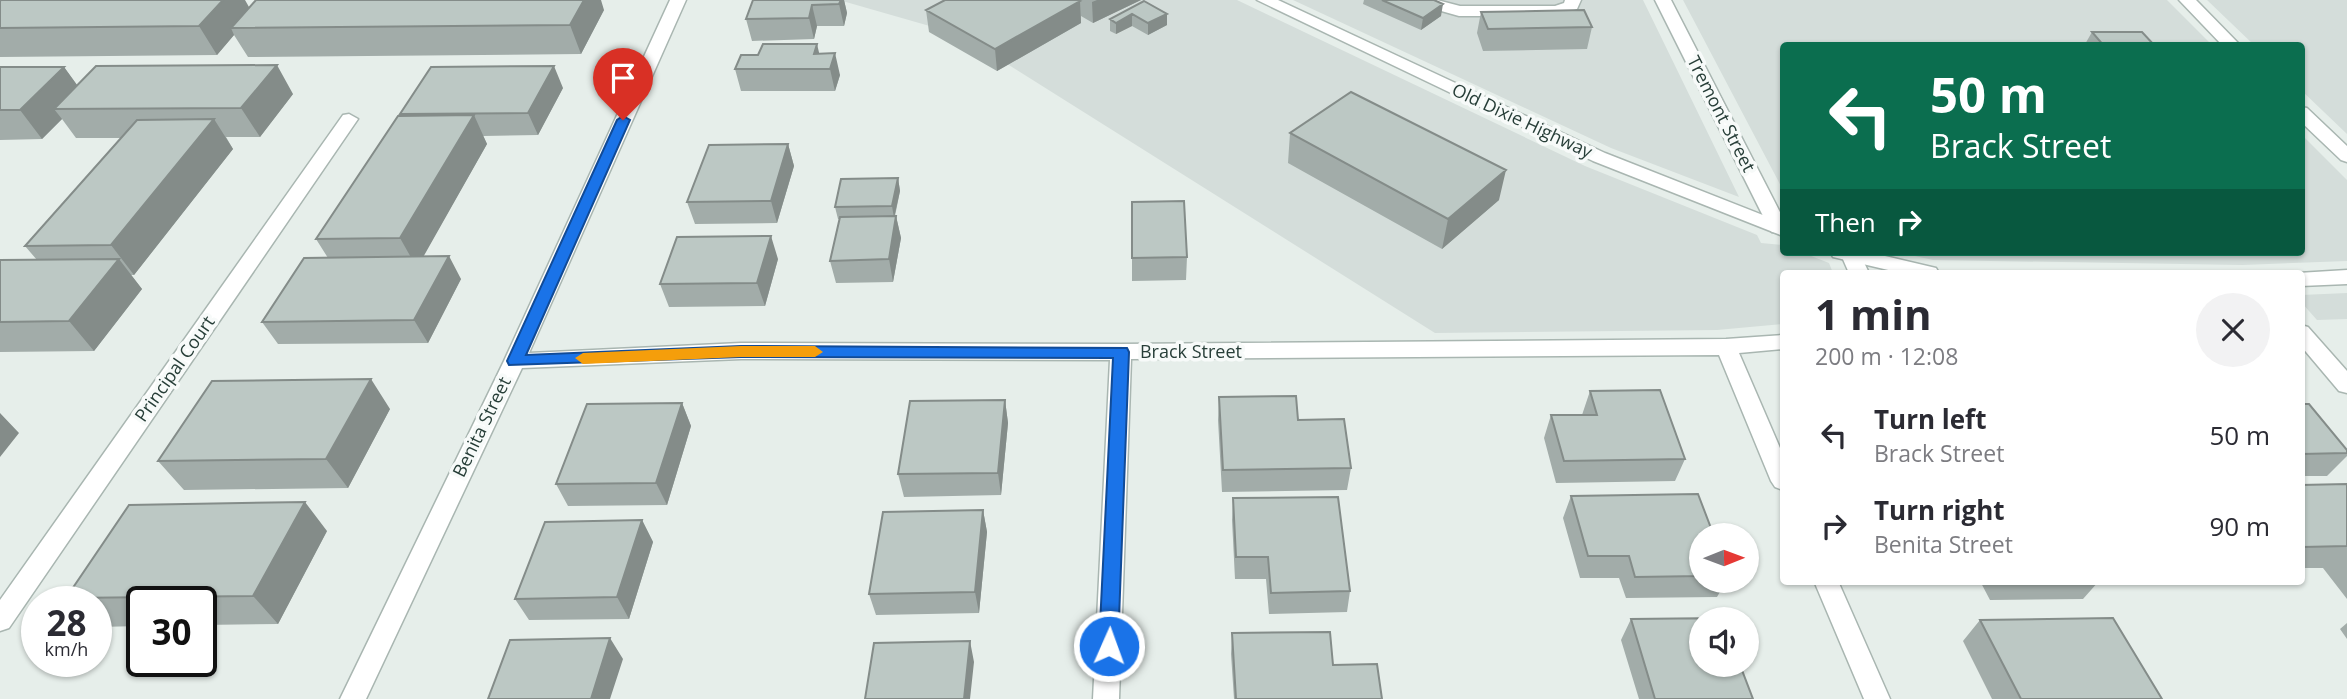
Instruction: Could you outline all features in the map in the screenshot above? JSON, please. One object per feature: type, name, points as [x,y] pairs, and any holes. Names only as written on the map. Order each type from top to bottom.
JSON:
[{"type":"street","name":"Benita Street","points":[[353,699],[515,361],[678,0]]},
{"type":"street","name":"Old Dixie Highway","points":[[1265,0],[1599,157],[1780,229]]},
{"type":"street","points":[[1419,0],[1459,11],[1556,11],[1571,6],[1573,0]]},
{"type":"street","name":"Tremont Street","points":[[1663,0],[1780,227]]},
{"type":"street","points":[[2187,0],[2230,42]]},
{"type":"street","points":[[2305,116],[2347,156]]},
{"type":"street","name":"Principal Court","points":[[0,620],[349,119]]},
{"type":"street","points":[[1851,261],[1910,270]]},
{"type":"street","points":[[2305,279],[2347,277]]},
{"type":"street","points":[[2305,337],[2347,385]]},
{"type":"street","name":"Brack Street","points":[[515,361],[741,351],[1121,352],[1726,347],[1780,342]]},
{"type":"street","points":[[1726,347],[1780,474]]},
{"type":"street","points":[[1106,699],[1121,352]]},
{"type":"street","points":[[1828,585],[1877,699]]},
{"type":"shaded area","points":[[839,0],[1237,0],[1585,166],[1757,235],[1761,243],[1780,245],[1780,256],[1811,256],[1829,263],[1832,270],[1780,270],[1780,324],[1717,330],[1435,333],[961,35]]},
{"type":"shaded area","points":[[1293,0],[1643,0],[1739,197],[1611,148]]},
{"type":"shaded area","points":[[1683,0],[2167,0],[2209,42],[1780,42],[1780,184]]},
{"type":"shaded area","points":[[2207,0],[2347,0],[2347,134],[2305,94],[2305,42],[2251,42]]},
{"type":"shaded area","points":[[2305,138],[2347,180],[2347,261],[2242,265],[1933,260],[1915,256],[2305,256]]},
{"type":"shaded area","points":[[2347,293],[2347,319],[2317,320],[2305,306],[2305,295]]},
{"type":"building","points":[[1,0],[223,0],[199,26],[0,28]]},
{"type":"building","points":[[256,0],[584,0],[570,25],[231,28]]},
{"type":"building","points":[[753,0],[841,0],[839,4],[812,5],[809,18],[746,19]]},
{"type":"building","points":[[945,0],[1080,1],[995,49],[926,10]]},
{"type":"building","points":[[1382,0],[1434,0],[1443,4],[1423,18]]},
{"type":"building","points":[[1144,1],[1167,14],[1148,23],[1132,14],[1116,23],[1110,19]]},
{"type":"building","points":[[1584,10],[1592,27],[1488,29],[1481,12]]},
{"type":"building","points":[[2092,32],[2142,32],[2151,42],[2101,42]]},
{"type":"building","points":[[763,44],[817,44],[814,54],[835,53],[830,69],[735,69],[741,55],[758,55]]},
{"type":"building","points":[[277,65],[241,108],[54,109],[96,66]]},
{"type":"building","points":[[554,66],[528,113],[400,114],[431,67]]},
{"type":"building","points":[[0,67],[64,67],[20,110],[0,110]]},
{"type":"building","points":[[1351,92],[1506,170],[1448,219],[1290,133]]},
{"type":"building","points":[[474,115],[400,238],[316,239],[398,116]]},
{"type":"building","points":[[214,119],[111,245],[25,246],[137,120]]},
{"type":"building","points":[[788,144],[771,201],[687,202],[709,145]]},
{"type":"building","points":[[898,178],[892,206],[835,207],[841,179]]},
{"type":"building","points":[[1184,201],[1187,257],[1132,258],[1132,202]]},
{"type":"building","points":[[896,216],[889,259],[830,261],[840,217]]},
{"type":"building","points":[[771,236],[757,283],[660,284],[677,237]]},
{"type":"building","points":[[449,256],[414,320],[262,322],[304,258]]},
{"type":"building","points":[[119,259],[69,321],[0,322],[0,260]]},
{"type":"building","points":[[371,379],[326,459],[158,461],[212,381]]},
{"type":"building","points":[[1660,390],[1685,459],[1564,461],[1551,415],[1597,415],[1590,391]]},
{"type":"building","points":[[1296,396],[1298,420],[1344,419],[1351,468],[1223,470],[1219,397]]},
{"type":"building","points":[[1005,400],[998,473],[898,474],[910,401]]},
{"type":"building","points":[[682,403],[656,483],[556,484],[587,404]]},
{"type":"building","points":[[2305,404],[2309,404],[2347,453],[2305,454]]},
{"type":"building","points":[[2347,484],[2347,546],[2305,547],[2305,485]]},
{"type":"building","points":[[1698,494],[1709,523],[1689,523],[1689,576],[1635,577],[1629,556],[1588,556],[1571,496]]},
{"type":"building","points":[[1338,497],[1350,591],[1271,593],[1268,557],[1236,557],[1233,498]]},
{"type":"building","points":[[305,502],[253,596],[217,596],[217,586],[126,586],[126,597],[112,598],[112,586],[74,586],[129,505]]},
{"type":"building","points":[[983,510],[975,592],[869,594],[883,512]]},
{"type":"building","points":[[642,520],[617,597],[515,599],[545,522]]},
{"type":"building","points":[[1689,618],[1689,677],[1745,677],[1753,699],[1655,699],[1631,619]]},
{"type":"building","points":[[2113,618],[2162,699],[2021,699],[1980,620]]},
{"type":"building","points":[[1330,632],[1333,665],[1377,664],[1382,699],[1236,699],[1232,633]]},
{"type":"building","points":[[610,638],[591,699],[488,699],[510,640]]},
{"type":"building","points":[[970,641],[964,699],[865,699],[874,643]]},
{"type":"slow traffic","points":[[583,358],[741,351],[815,352]]},
{"type":"route","points":[[623,120],[515,361],[741,351],[1121,352],[1109,646]]}]
